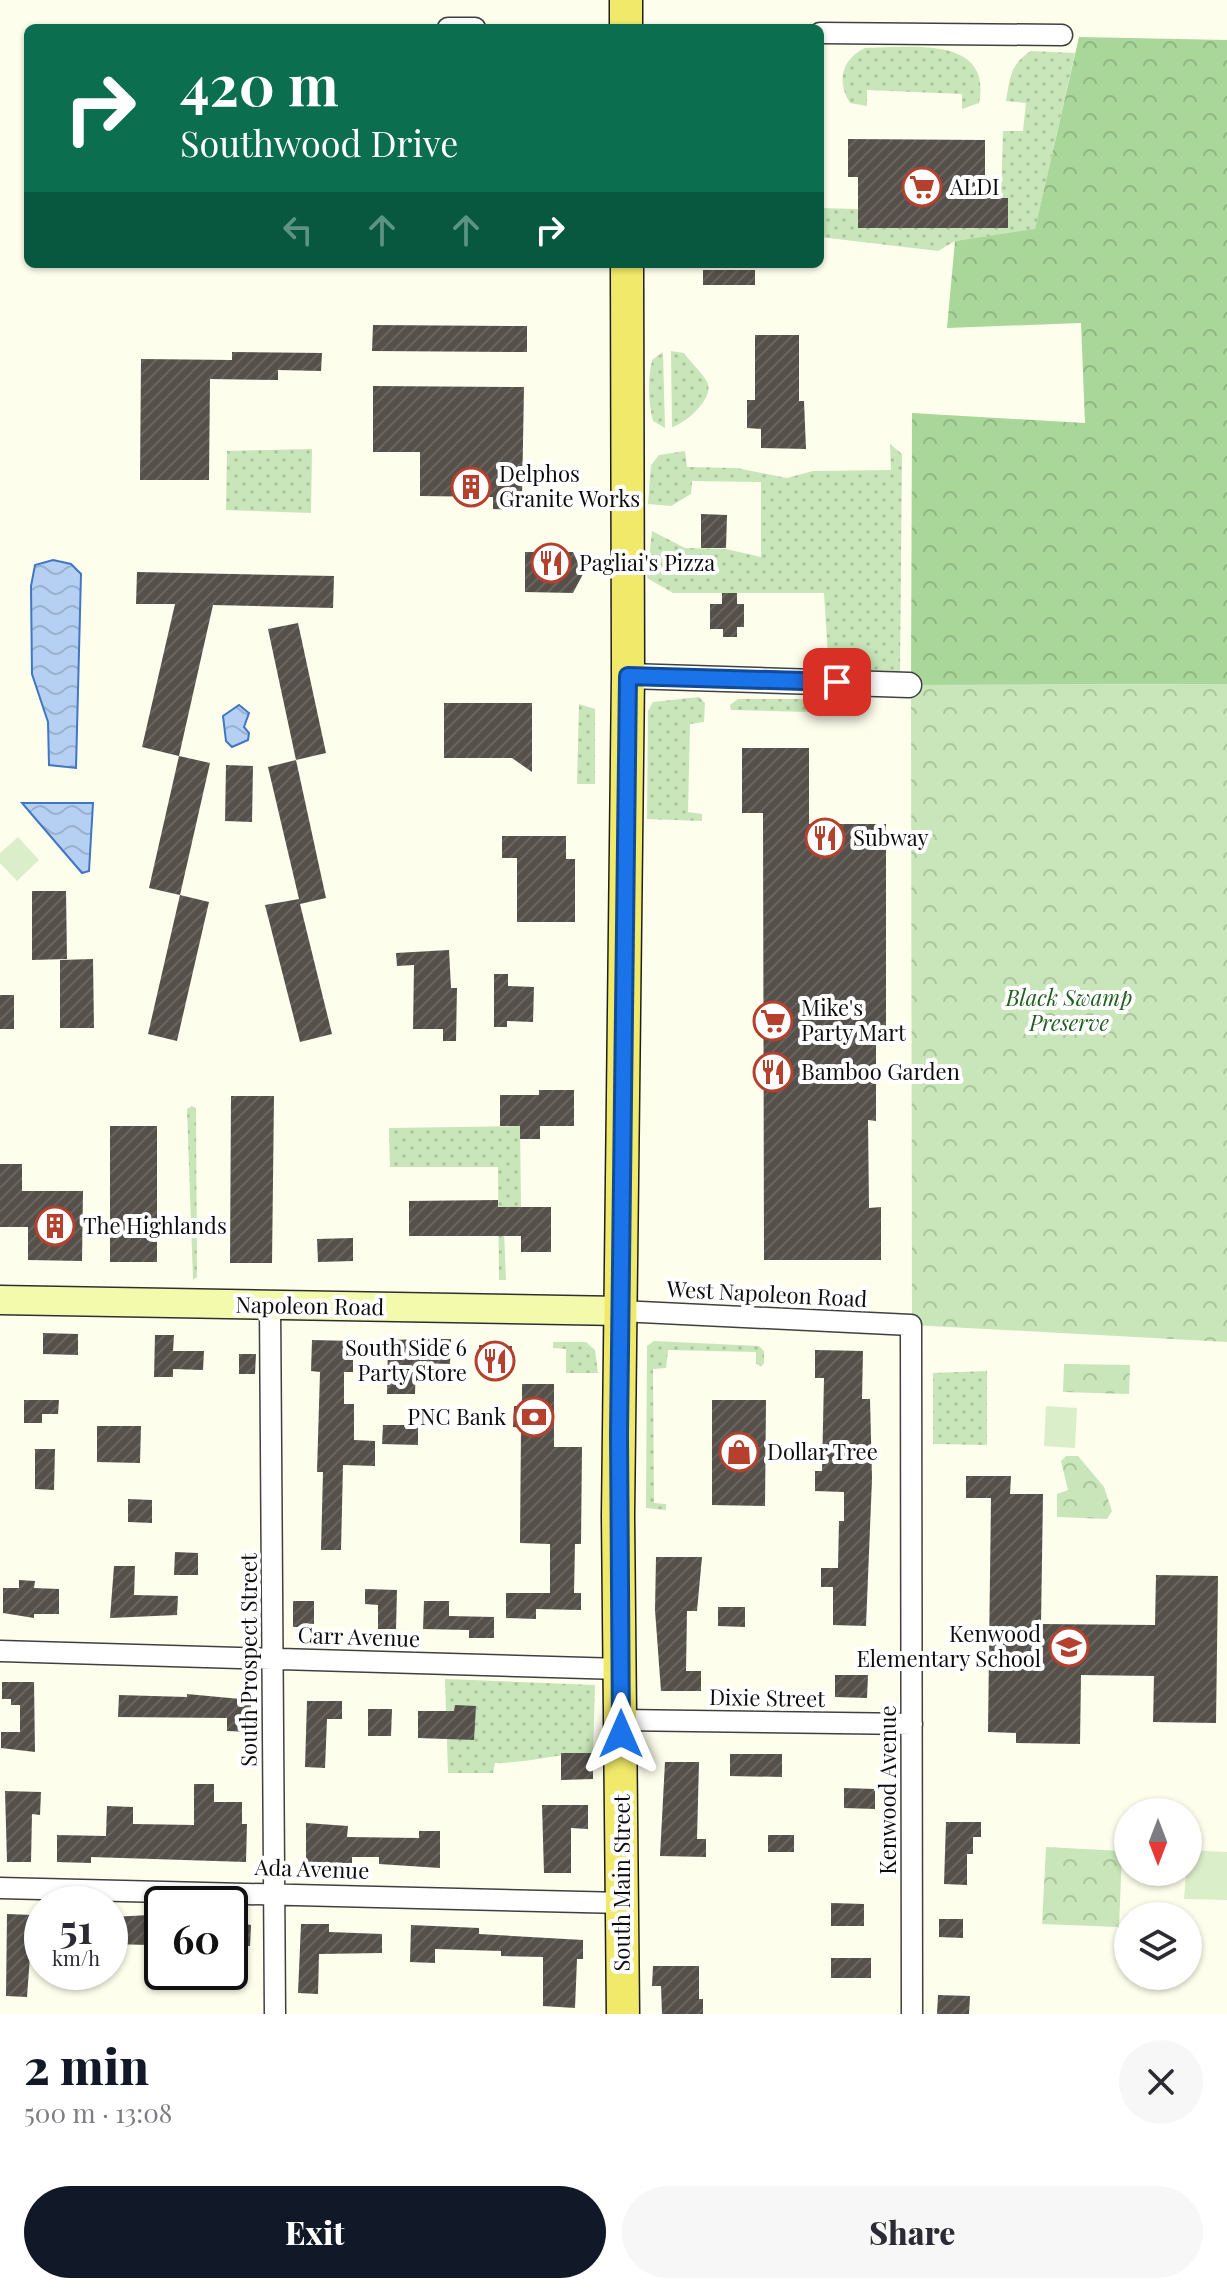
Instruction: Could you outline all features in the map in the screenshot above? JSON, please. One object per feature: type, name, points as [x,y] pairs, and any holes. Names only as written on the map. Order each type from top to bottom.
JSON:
[{"type":"main road","points":[[626,0],[626,24]]},
{"type":"main road","name":"South Main Street","points":[[623,2014],[620,1311],[628,676],[627,268]]},
{"type":"main road","name":"Napoleon Road","points":[[0,1300],[620,1311]]},
{"type":"street","points":[[824,33],[1062,35]]},
{"type":"street","points":[[628,676],[909,685]]},
{"type":"street","name":"South Prospect Street","points":[[270,1305],[275,2014]]},
{"type":"street","name":"West Napoleon Road","points":[[620,1311],[911,1325]]},
{"type":"street","name":"Kenwood Avenue","points":[[911,1325],[912,2014]]},
{"type":"street","name":"Carr Avenue","points":[[0,1651],[621,1669]]},
{"type":"street","name":"Dixie Street","points":[[621,1720],[912,1724]]},
{"type":"street","name":"Ada Avenue","points":[[0,1888],[274,1892],[623,1903]]},
{"type":"green space","points":[[1079,37],[1227,40],[1227,684],[911,685],[912,413],[1085,423],[1081,323],[947,328],[955,241],[1035,229]]},
{"type":"green space","points":[[924,47],[960,55],[973,65],[980,81],[979,103],[962,109],[962,94],[867,90],[867,106],[850,103],[843,87],[844,71],[851,58],[865,48]]},
{"type":"green space","points":[[1031,51],[1075,53],[1035,230],[955,241],[938,251],[824,237],[824,208],[858,209],[858,228],[1008,228],[1008,198],[1001,198],[1003,131],[1023,131],[1026,103],[1006,101],[1010,78],[1024,56]]},
{"type":"green space","points":[[671,351],[684,353],[708,384],[702,404],[672,427]]},
{"type":"green space","points":[[663,352],[665,428],[653,421],[649,390],[652,360]]},
{"type":"green space","points":[[890,444],[902,454],[900,674],[829,672],[824,593],[673,593],[647,578],[652,531],[685,548],[726,549],[761,557],[761,482],[692,481],[691,494],[671,506],[648,504],[651,465],[659,455],[685,451],[687,467],[737,468],[787,478],[813,471],[891,470]]},
{"type":"green space","points":[[312,449],[311,513],[226,510],[227,451]]},
{"type":"green space","name":"Black Swamp Preserve","points":[[1227,684],[1227,1342],[912,1325],[911,685]]},
{"type":"green space","points":[[699,697],[705,703],[704,722],[690,724],[688,812],[702,814],[702,821],[647,819],[648,711],[653,702]]},
{"type":"green space","points":[[738,699],[845,699],[849,706],[845,713],[731,710],[730,705]]},
{"type":"green space","points":[[579,704],[595,709],[595,784],[577,784]]},
{"type":"green space","points":[[18,837],[39,860],[17,881],[0,863],[0,853]]},
{"type":"green space","points":[[192,1106],[196,1109],[197,1277],[193,1280],[187,1109]]},
{"type":"green space","points":[[520,1126],[521,1207],[503,1208],[506,1280],[499,1280],[498,1167],[390,1167],[389,1128]]},
{"type":"green space","points":[[654,1341],[759,1346],[764,1351],[761,1367],[756,1363],[756,1352],[668,1350],[666,1368],[653,1369],[654,1503],[666,1504],[666,1510],[646,1508],[647,1346]]},
{"type":"green space","points":[[553,1342],[586,1342],[595,1350],[598,1373],[566,1373],[566,1349],[553,1348]]},
{"type":"green space","points":[[1064,1364],[1130,1365],[1129,1394],[1063,1392]]},
{"type":"green space","points":[[987,1371],[987,1445],[933,1444],[933,1373]]},
{"type":"green space","points":[[1046,1406],[1077,1408],[1075,1448],[1044,1446]]},
{"type":"green space","points":[[1066,1456],[1078,1456],[1104,1487],[1112,1511],[1107,1519],[1057,1517],[1057,1494],[1068,1490],[1061,1461]]},
{"type":"green space","points":[[445,1679],[595,1685],[593,1753],[495,1763],[493,1773],[448,1773]]},
{"type":"green space","points":[[1046,1847],[1114,1851],[1114,1886],[1121,1886],[1120,1902],[1114,1902],[1114,1927],[1042,1924]]},
{"type":"green space","points":[[1202,1851],[1227,1852],[1227,1900],[1184,1899],[1185,1886],[1202,1886]]},
{"type":"water","points":[[53,560],[71,564],[81,574],[76,768],[49,765],[48,722],[32,674],[31,586],[35,565]]},
{"type":"water","points":[[239,705],[249,713],[244,727],[249,733],[248,740],[232,747],[226,741],[223,716]]},
{"type":"water","points":[[22,803],[93,803],[89,871],[82,873]]},
{"type":"building","name":"ALDI","points":[[848,139],[985,140],[985,198],[1008,198],[1008,228],[858,228],[858,177],[848,177]]},
{"type":"building","points":[[703,270],[755,270],[755,285],[703,285]]},
{"type":"building","points":[[373,325],[527,326],[527,352],[372,351]]},
{"type":"building","points":[[755,335],[799,335],[799,401],[804,401],[806,449],[761,448],[761,429],[747,428],[747,400],[755,400]]},
{"type":"building","points":[[232,352],[322,353],[321,371],[278,370],[278,380],[210,379],[209,480],[140,480],[141,359],[232,360]]},
{"type":"building","points":[[373,386],[524,387],[522,497],[515,497],[515,510],[493,509],[493,497],[420,496],[420,452],[373,452]]},
{"type":"building","points":[[701,514],[727,515],[726,548],[701,548]]},
{"type":"building","name":"Pagliai's Pizza","points":[[525,552],[573,552],[583,574],[573,593],[525,592]]},
{"type":"building","points":[[137,572],[334,576],[333,608],[213,605],[179,756],[142,747],[175,604],[136,604]]},
{"type":"building","points":[[722,593],[737,593],[737,604],[744,604],[744,627],[737,627],[737,637],[723,637],[723,629],[710,629],[710,604],[722,604]]},
{"type":"building","points":[[298,623],[326,753],[296,760],[268,629]]},
{"type":"building","points":[[444,703],[532,703],[532,772],[512,758],[444,758]]},
{"type":"building","points":[[742,748],[809,748],[809,824],[886,824],[886,1027],[876,1027],[876,1121],[868,1120],[869,1208],[881,1207],[881,1260],[764,1260],[763,813],[742,813]]},
{"type":"building","points":[[179,756],[210,763],[180,895],[149,888]]},
{"type":"building","points":[[296,760],[326,898],[300,904],[332,1034],[300,1042],[265,905],[299,899],[268,767]]},
{"type":"building","points":[[226,765],[253,766],[252,822],[225,821]]},
{"type":"building","points":[[502,836],[566,836],[566,859],[575,859],[575,922],[517,922],[517,858],[502,858]]},
{"type":"building","points":[[32,891],[66,891],[67,959],[32,960]]},
{"type":"building","points":[[180,895],[209,902],[177,1041],[148,1034]]},
{"type":"building","points":[[449,950],[451,988],[457,988],[456,1041],[443,1041],[443,1029],[413,1029],[414,965],[397,966],[396,953]]},
{"type":"building","points":[[93,959],[94,1028],[60,1028],[60,960]]},
{"type":"building","points":[[494,974],[508,974],[508,986],[534,987],[533,1022],[507,1021],[507,1027],[494,1027]]},
{"type":"building","points":[[0,995],[14,995],[14,1029],[0,1029]]},
{"type":"building","points":[[539,1090],[574,1090],[574,1126],[540,1126],[540,1139],[520,1139],[520,1126],[500,1126],[500,1095],[539,1095]]},
{"type":"building","points":[[231,1096],[274,1096],[272,1263],[230,1263]]},
{"type":"building","points":[[110,1126],[157,1126],[157,1262],[110,1262]]},
{"type":"building","name":"The Highlands","points":[[0,1164],[22,1164],[22,1191],[83,1191],[82,1261],[28,1260],[28,1227],[0,1227]]},
{"type":"building","points":[[498,1200],[498,1207],[551,1207],[551,1252],[521,1252],[521,1236],[409,1236],[409,1201]]},
{"type":"building","points":[[353,1238],[353,1261],[318,1262],[317,1239]]},
{"type":"building","points":[[43,1333],[78,1334],[78,1355],[43,1354]]},
{"type":"building","points":[[155,1335],[174,1335],[173,1351],[204,1351],[203,1370],[173,1369],[173,1377],[154,1377]]},
{"type":"building","points":[[451,1339],[450,1364],[416,1363],[415,1394],[387,1394],[388,1340]]},
{"type":"building","points":[[312,1340],[353,1341],[353,1372],[344,1372],[344,1404],[354,1404],[354,1440],[375,1441],[375,1466],[343,1465],[341,1550],[321,1550],[323,1472],[317,1472],[320,1372],[311,1371]]},
{"type":"building","name":"South Side 6 Party Store","points":[[479,1345],[512,1346],[512,1370],[479,1369]]},
{"type":"building","points":[[815,1350],[863,1351],[862,1399],[870,1399],[872,1479],[866,1626],[833,1625],[833,1587],[821,1587],[821,1568],[838,1568],[839,1521],[844,1521],[844,1492],[815,1491],[815,1471],[822,1471],[824,1378],[815,1378]]},
{"type":"building","points":[[239,1354],[256,1354],[255,1374],[239,1374]]},
{"type":"building","points":[[522,1384],[554,1384],[554,1447],[582,1447],[581,1544],[575,1544],[574,1593],[581,1593],[581,1610],[536,1609],[536,1619],[506,1618],[506,1593],[550,1593],[550,1544],[520,1543],[521,1428],[513,1427],[514,1406],[522,1406]]},
{"type":"building","points":[[24,1400],[59,1400],[58,1414],[42,1414],[42,1423],[24,1423]]},
{"type":"building","name":"Dollar Tree","points":[[712,1400],[766,1400],[765,1506],[712,1505]]},
{"type":"building","points":[[383,1425],[418,1425],[418,1445],[382,1444]]},
{"type":"building","points":[[97,1426],[141,1426],[140,1463],[97,1462]]},
{"type":"building","points":[[35,1449],[55,1449],[54,1490],[35,1489]]},
{"type":"building","points":[[966,1476],[1011,1476],[1010,1494],[1043,1494],[1041,1624],[1155,1625],[1156,1575],[1218,1576],[1216,1723],[1153,1722],[1154,1676],[1081,1675],[1080,1744],[1016,1743],[1016,1733],[988,1732],[991,1498],[966,1498]]},
{"type":"building","points":[[128,1499],[152,1500],[152,1523],[128,1522]]},
{"type":"building","points":[[175,1552],[198,1553],[198,1575],[174,1575]]},
{"type":"building","points":[[656,1557],[702,1557],[697,1611],[687,1611],[686,1671],[701,1671],[701,1691],[661,1691],[655,1610]]},
{"type":"building","points":[[114,1566],[135,1566],[134,1595],[178,1596],[177,1615],[110,1618]]},
{"type":"building","points":[[19,1580],[35,1581],[34,1588],[59,1589],[59,1614],[34,1614],[34,1618],[3,1613],[3,1588],[19,1588]]},
{"type":"building","points":[[365,1589],[397,1590],[396,1629],[378,1629],[378,1605],[365,1604]]},
{"type":"building","points":[[293,1601],[314,1601],[314,1627],[293,1627]]},
{"type":"building","points":[[424,1601],[449,1601],[449,1616],[494,1617],[494,1638],[469,1638],[469,1630],[423,1629]]},
{"type":"building","points":[[718,1607],[745,1607],[745,1627],[718,1626]]},
{"type":"building","points":[[835,1675],[868,1675],[867,1698],[835,1697]]},
{"type":"building","points":[[2,1682],[34,1682],[35,1752],[1,1748],[1,1732],[20,1732],[20,1705],[11,1705],[11,1699],[2,1699]]},
{"type":"building","points":[[187,1694],[251,1700],[251,1732],[227,1731],[227,1718],[118,1717],[119,1695],[187,1697]]},
{"type":"building","points":[[307,1701],[342,1701],[342,1719],[327,1719],[325,1768],[305,1767]]},
{"type":"building","points":[[455,1705],[476,1706],[474,1740],[418,1738],[418,1711],[454,1711]]},
{"type":"building","points":[[368,1709],[392,1709],[391,1736],[368,1736]]},
{"type":"building","points":[[561,1753],[593,1753],[593,1779],[561,1780]]},
{"type":"building","points":[[730,1754],[782,1754],[782,1777],[730,1776]]},
{"type":"building","points":[[665,1762],[699,1762],[697,1839],[706,1839],[706,1857],[660,1856]]},
{"type":"building","points":[[194,1784],[214,1784],[214,1802],[242,1802],[242,1824],[247,1824],[246,1862],[91,1857],[91,1863],[57,1862],[57,1835],[106,1836],[107,1806],[133,1807],[133,1824],[194,1825]]},
{"type":"building","points":[[844,1788],[875,1789],[875,1809],[844,1808]]},
{"type":"building","points":[[5,1791],[41,1792],[40,1815],[32,1814],[31,1862],[7,1862]]},
{"type":"building","points":[[542,1805],[588,1805],[588,1829],[571,1828],[571,1873],[544,1873]]},
{"type":"building","points":[[946,1822],[981,1822],[981,1837],[973,1837],[973,1854],[967,1854],[967,1885],[944,1884]]},
{"type":"building","points":[[306,1823],[348,1826],[347,1837],[419,1838],[419,1831],[440,1831],[440,1868],[379,1864],[379,1857],[352,1857],[352,1863],[306,1864]]},
{"type":"building","points":[[768,1835],[794,1835],[794,1852],[768,1852]]},
{"type":"building","points":[[831,1903],[864,1904],[864,1926],[831,1926]]},
{"type":"building","points":[[7,1914],[24,1915],[24,1990],[28,1990],[27,1997],[6,1996]]},
{"type":"building","points":[[128,1916],[144,1916],[144,1945],[128,1944]]},
{"type":"building","points":[[939,1919],[963,1919],[963,1938],[939,1937]]},
{"type":"building","points":[[248,1924],[251,1925],[248,1946]]},
{"type":"building","points":[[301,1924],[329,1924],[329,1932],[382,1934],[382,1953],[319,1954],[318,1994],[298,1993]]},
{"type":"building","points":[[411,1925],[479,1928],[479,1934],[583,1940],[583,1959],[577,1959],[575,2008],[543,2006],[543,1957],[501,1956],[501,1951],[435,1949],[435,1963],[410,1962]]},
{"type":"building","points":[[831,1958],[871,1958],[871,1978],[831,1978]]},
{"type":"building","points":[[653,1966],[699,1966],[699,1999],[703,1999],[703,2014],[662,2014],[661,1986],[652,1986]]},
{"type":"building","points":[[938,1995],[970,1996],[969,2014],[937,2014]]},
{"type":"place","name":"ALDI","points":[[922,187]]},
{"type":"place","name":"Delphos Granite Works","points":[[471,487]]},
{"type":"place","name":"Pagliai's Pizza","points":[[551,563]]},
{"type":"place","name":"Subway","points":[[825,838]]},
{"type":"place","name":"Mike's Party Mart","points":[[773,1021]]},
{"type":"place","name":"Bamboo Garden","points":[[773,1072]]},
{"type":"place","name":"The Highlands","points":[[55,1226]]},
{"type":"place","name":"South Side 6 Party Store","points":[[495,1361]]},
{"type":"place","name":"PNC Bank","points":[[534,1417]]},
{"type":"place","name":"Dollar Tree","points":[[739,1452]]},
{"type":"place","name":"Kenwood Elementary School","points":[[1069,1647]]},
{"type":"route","points":[[621,1734],[618,1516],[628,676],[837,682]]}]
